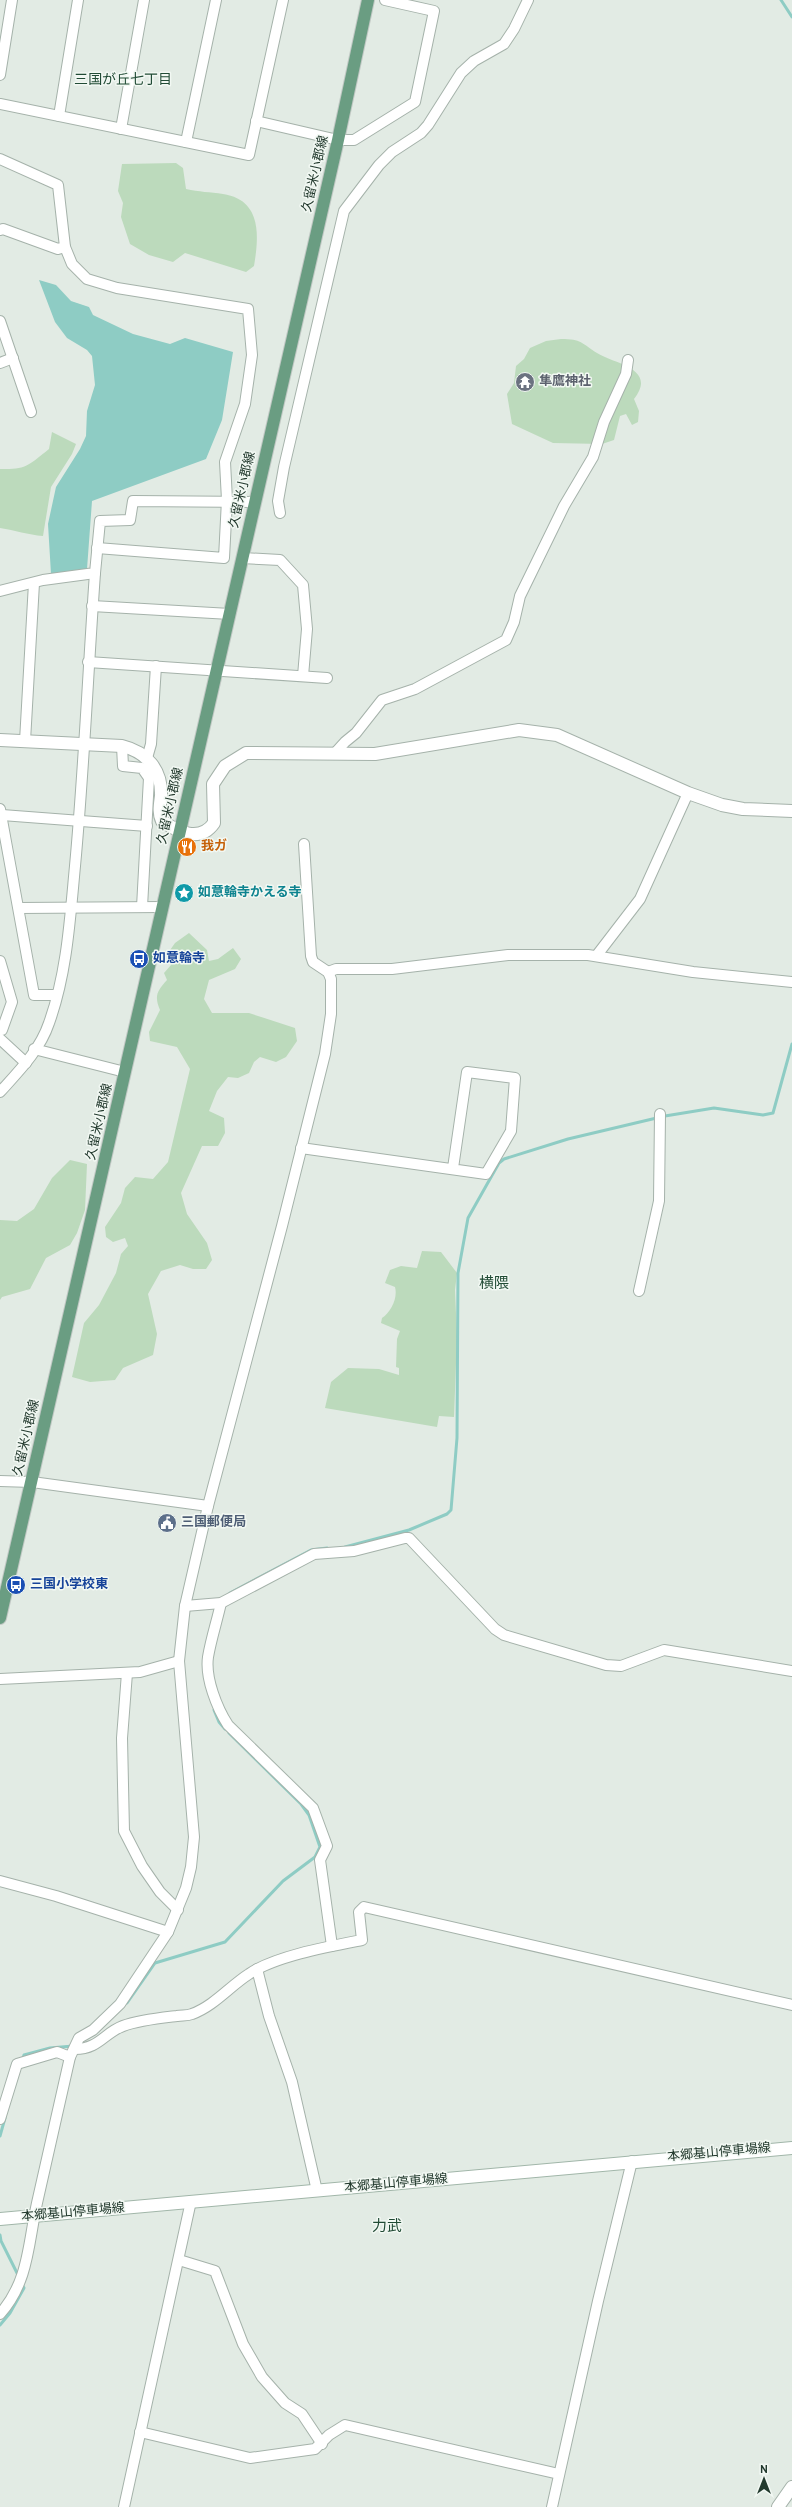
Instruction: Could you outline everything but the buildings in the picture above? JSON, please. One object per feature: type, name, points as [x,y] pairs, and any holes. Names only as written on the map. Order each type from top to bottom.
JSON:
[{"type":"main road","name":"久留米小郡線","points":[[0,1618],[338,140],[368,0]]},
{"type":"street","points":[[0,71],[12,0]]},
{"type":"street","points":[[59,116],[78,0]]},
{"type":"street","points":[[121,129],[144,0]]},
{"type":"street","points":[[186,142],[216,0]]},
{"type":"street","points":[[0,104],[249,155],[283,0]]},
{"type":"street","points":[[256,121],[338,140],[354,140],[415,102],[434,11],[385,0]]},
{"type":"street","points":[[280,513],[278,501],[284,467],[344,211],[379,165],[392,152],[421,134],[461,73],[474,61],[504,44],[514,29],[528,0]]},
{"type":"street","points":[[0,159],[58,185],[65,247],[78,271],[87,279],[96,283],[192,302],[248,309],[252,355],[244,404],[225,462],[227,500],[224,558],[97,548]]},
{"type":"street","points":[[1,229],[58,249],[65,247]]},
{"type":"street","points":[[0,321],[32,412]]},
{"type":"street","points":[[0,363],[13,358]]},
{"type":"street","points":[[335,753],[356,733],[382,700],[415,689],[506,640],[514,622],[520,596],[564,506],[594,457],[604,422],[626,374],[628,360]]},
{"type":"street","points":[[0,1092],[26,1063],[49,1024],[62,977],[71,909],[80,819],[88,662],[100,521],[130,520],[132,501],[227,500],[254,502]]},
{"type":"street","points":[[242,558],[280,560],[303,585],[307,629],[303,676]]},
{"type":"street","points":[[0,592],[34,584],[43,580],[95,573]]},
{"type":"street","points":[[25,741],[34,584]]},
{"type":"street","points":[[92,606],[230,614]]},
{"type":"street","points":[[88,662],[327,678]]},
{"type":"street","points":[[147,758],[151,744],[156,666]]},
{"type":"street","points":[[0,740],[122,746],[135,750],[147,758],[160,780],[161,818],[180,831],[197,834],[210,829],[214,823],[215,809],[213,784],[225,766],[235,758],[246,753],[375,754],[487,734],[519,730],[557,735],[582,744],[688,793],[743,810],[792,811]]},
{"type":"street","points":[[122,746],[123,766],[142,768],[149,778],[142,907]]},
{"type":"street","points":[[597,955],[640,899],[688,793]]},
{"type":"street","points":[[56,995],[34,995],[1,812],[147,826]]},
{"type":"street","points":[[0,2314],[6,2307],[26,2270],[34,2217],[72,2053],[79,2038],[97,2026],[120,2004],[168,1932],[178,1910],[191,1867],[194,1837],[179,1661],[185,1606],[208,1506],[325,1054],[331,1014],[331,979],[328,972],[314,962],[311,956],[304,844]]},
{"type":"street","points":[[19,908],[71,909],[162,906]]},
{"type":"street","points":[[328,972],[336,969],[392,969],[508,955],[597,955],[693,972],[792,982]]},
{"type":"street","points":[[0,961],[12,1002],[1,1033],[26,1063]]},
{"type":"street","points":[[34,1049],[126,1072]]},
{"type":"street","points":[[301,1148],[453,1168],[486,1174],[495,1162],[512,1131],[515,1078],[467,1072],[453,1168]]},
{"type":"street","points":[[639,1291],[660,1201],[660,1114]]},
{"type":"street","points":[[0,1480],[32,1482],[208,1506]]},
{"type":"street","points":[[185,1606],[221,1603],[314,1554],[360,1550],[409,1538],[495,1629],[504,1635],[606,1665],[621,1666],[664,1650],[792,1671]]},
{"type":"street","points":[[221,1603],[208,1658],[208,1672],[222,1715],[228,1725],[313,1808],[326,1846],[320,1860],[332,1946]]},
{"type":"street","points":[[0,1679],[140,1672],[179,1661]]},
{"type":"street","points":[[127,1673],[122,1738],[124,1831],[151,1879],[178,1910]]},
{"type":"street","points":[[0,1881],[56,1896],[168,1932]]},
{"type":"street","points":[[0,2119],[17,2064],[57,2052],[72,2053],[85,2049],[96,2045],[117,2028],[128,2024],[191,2015],[212,2002],[256,1970],[332,1946],[362,1940],[359,1912],[364,1907],[792,2005]]},
{"type":"street","points":[[256,1970],[268,2016],[292,2082],[317,2191]]},
{"type":"street","name":"本郷基山停車場線","points":[[0,2219],[632,2161],[792,2148]]},
{"type":"street","points":[[552,2507],[632,2161]]},
{"type":"street","points":[[124,2507],[191,2201]]},
{"type":"street","points":[[179,2260],[215,2271],[243,2344],[262,2376],[285,2403],[302,2414],[322,2444]]},
{"type":"street","points":[[140,2432],[250,2458],[315,2449],[322,2444],[329,2435],[345,2425],[559,2474]]},
{"type":"street","points":[[778,2507],[792,2487]]},
{"type":"green space","points":[[176,163],[183,168],[186,189],[223,194],[236,198],[245,204],[251,212],[255,221],[257,232],[256,255],[254,266],[246,272],[185,253],[173,262],[149,255],[130,244],[121,217],[123,203],[118,191],[122,164]]},
{"type":"green space","points":[[561,339],[581,342],[604,357],[631,368],[641,380],[640,389],[634,399],[639,411],[638,422],[632,425],[626,414],[620,416],[614,440],[602,444],[553,443],[512,424],[507,394],[514,383],[516,366],[524,359],[530,348],[546,341]]},
{"type":"green space","points":[[52,432],[76,444],[72,454],[51,487],[43,536],[0,528],[0,469],[16,469],[32,463],[49,449]]},
{"type":"green space","points":[[189,933],[207,950],[209,961],[218,959],[233,948],[241,959],[235,969],[209,980],[204,999],[212,1013],[249,1013],[295,1028],[297,1041],[286,1057],[276,1062],[260,1057],[254,1062],[249,1073],[238,1078],[228,1077],[217,1091],[209,1111],[224,1118],[225,1133],[218,1146],[202,1146],[181,1193],[187,1214],[207,1243],[212,1260],[206,1269],[193,1269],[180,1265],[161,1271],[148,1294],[157,1334],[153,1355],[123,1368],[115,1380],[90,1382],[72,1377],[84,1323],[99,1305],[116,1273],[121,1254],[128,1246],[125,1238],[113,1242],[106,1237],[105,1227],[121,1203],[125,1188],[135,1177],[153,1179],[168,1162],[190,1069],[177,1047],[150,1041],[149,1032],[160,1010],[157,997],[161,987],[167,980],[164,973],[171,965],[168,953],[175,943]]},
{"type":"green space","points":[[70,1160],[87,1164],[85,1210],[77,1233],[70,1245],[46,1258],[30,1289],[2,1297],[0,1300],[0,1220],[17,1221],[34,1209],[52,1178]]},
{"type":"green space","points":[[422,1251],[441,1252],[457,1273],[455,1290],[457,1337],[454,1417],[439,1416],[437,1427],[325,1408],[331,1382],[348,1368],[379,1369],[399,1375],[399,1368],[396,1367],[397,1339],[400,1331],[381,1323],[382,1318],[391,1308],[396,1296],[395,1287],[385,1283],[390,1270],[401,1266],[417,1268]]},
{"type":"water","points":[[39,280],[56,285],[71,301],[89,307],[93,315],[133,334],[170,344],[185,338],[233,352],[222,420],[206,459],[92,501],[87,569],[51,574],[48,524],[56,487],[80,449],[86,436],[87,411],[95,385],[92,356],[87,350],[67,338],[55,322]]},
{"type":"waterway","points":[[781,0],[792,17]]},
{"type":"waterway","points":[[345,1547],[409,1530],[447,1514],[451,1510],[457,1438],[458,1273],[468,1218],[499,1163],[504,1159],[568,1139],[665,1116],[714,1108],[763,1115],[773,1113],[792,1044]]},
{"type":"waterway","points":[[230,1593],[311,1550],[327,1548]]},
{"type":"waterway","points":[[214,1710],[219,1722],[225,1729]]},
{"type":"waterway","points":[[127,2003],[155,1963],[225,1942],[283,1881],[315,1857],[320,1847],[309,1815],[301,1804],[229,1733]]},
{"type":"waterway","points":[[22,2061],[24,2055],[50,2048],[73,2046]]},
{"type":"waterway","points":[[0,2136],[5,2118]]},
{"type":"waterway","points":[[0,2235],[1,2241],[19,2277]]},
{"type":"waterway","points":[[0,2325],[10,2313],[24,2288],[22,2284]]},
{"type":"place","name":"隼鷹神社","points":[[525,382]]},
{"type":"place","name":"我ガ","points":[[187,847]]},
{"type":"place","name":"如意輪寺かえる寺","points":[[184,893]]},
{"type":"place","name":"如意輪寺","points":[[139,959]]},
{"type":"place","name":"三国郵便局","points":[[167,1523]]},
{"type":"place","name":"三国小学校東","points":[[16,1585]]},
{"type":"district","name":"三国が丘七丁目","points":[[123,80]]},
{"type":"district","name":"横隈","points":[[494,1284]]},
{"type":"district","name":"力武","points":[[387,2227]]}]
